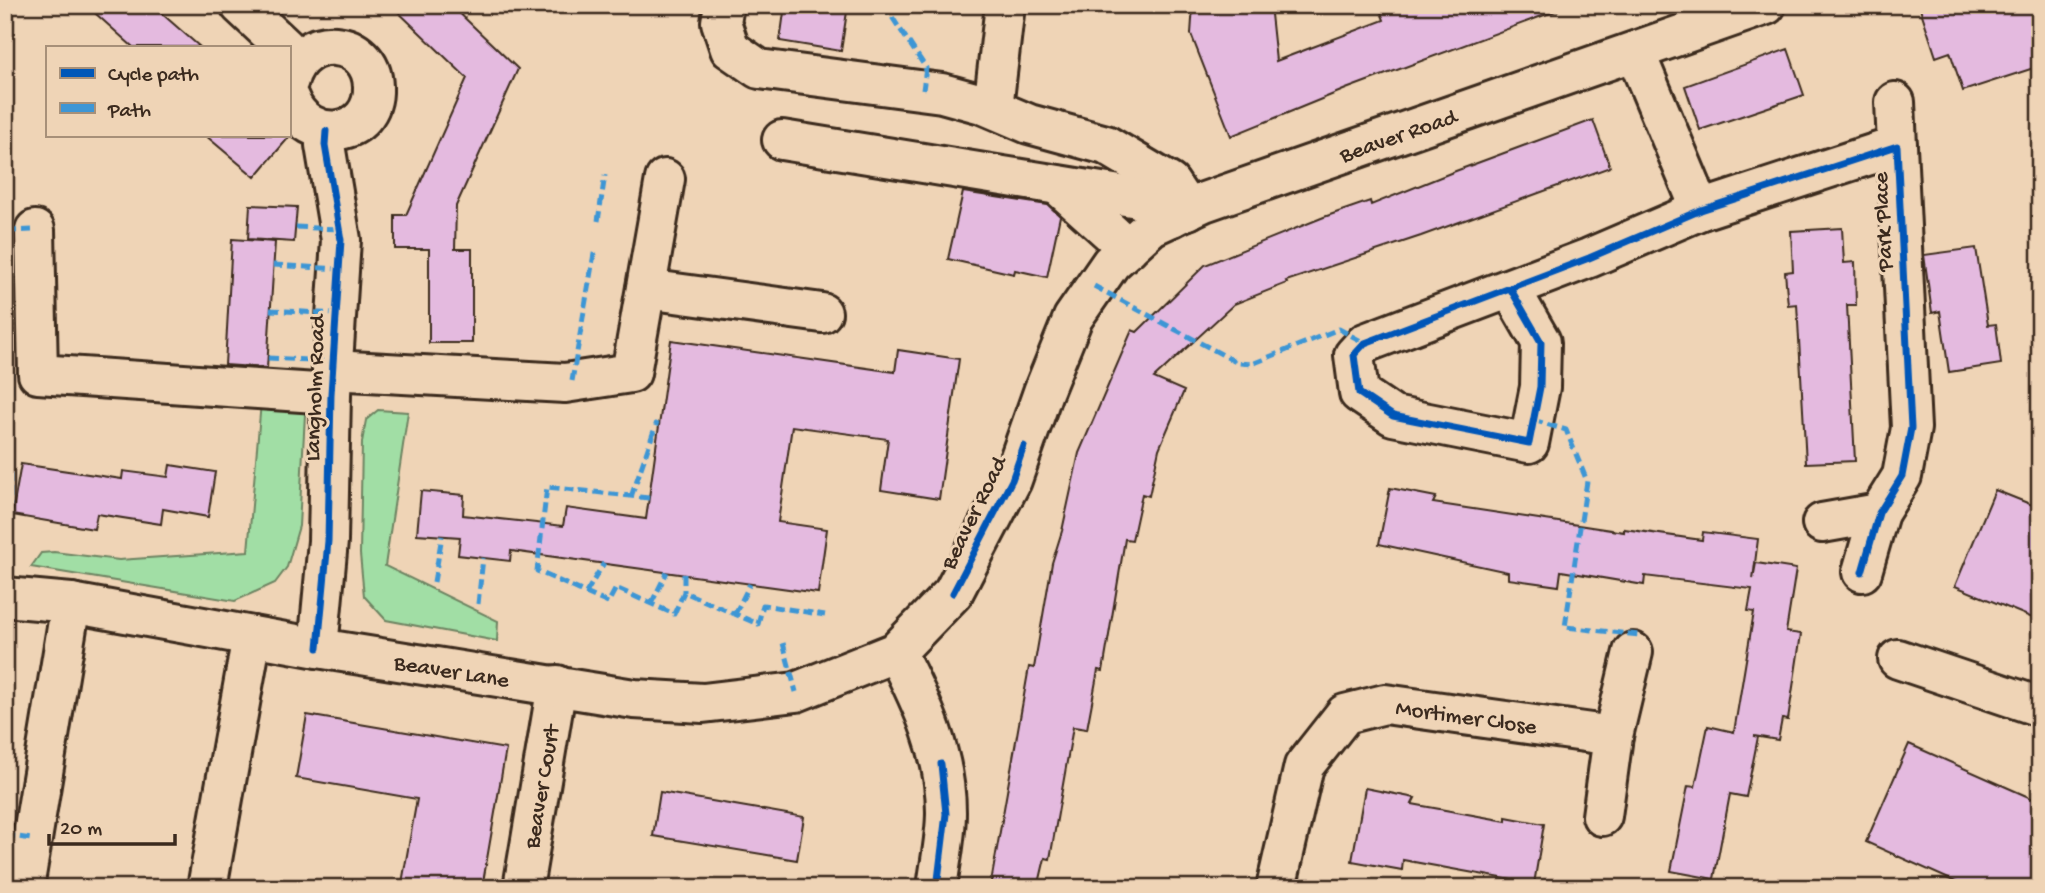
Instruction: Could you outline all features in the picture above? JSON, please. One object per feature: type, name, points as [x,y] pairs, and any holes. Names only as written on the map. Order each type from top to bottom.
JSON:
[{"type":"street","points":[[240,5],[277,46]]},
{"type":"street","points":[[724,5],[721,22],[730,48],[759,69],[942,93],[993,108],[1029,124],[1106,145],[1170,183],[1180,214]]},
{"type":"street","points":[[993,108],[1005,5]]},
{"type":"street","name":"Beaver Road","points":[[896,652],[953,593],[1012,480],[1073,318],[1111,263],[1152,226],[1204,202],[1766,5]]},
{"type":"street","points":[[290,60],[323,46],[338,46],[358,55],[370,73],[373,87],[372,102],[365,114],[354,124],[340,130],[326,131],[313,127],[293,110],[290,101]]},
{"type":"street","points":[[1635,52],[1701,210]]},
{"type":"street","points":[[1895,102],[1897,146]]},
{"type":"street","name":"Langholm Road","points":[[318,648],[328,541],[331,382],[341,240],[325,145],[326,131]]},
{"type":"street","points":[[782,141],[1138,198],[1180,214]]},
{"type":"street","name":"Park Place","points":[[1510,288],[1541,342],[1540,387],[1529,443],[1393,416],[1359,393],[1354,355],[1365,343],[1589,258],[1701,210],[1897,146],[1911,428],[1902,476],[1879,513],[1862,572]]},
{"type":"street","points":[[35,230],[38,373],[331,382],[565,383],[631,373],[665,179]]},
{"type":"street","points":[[1059,186],[1128,248]]},
{"type":"street","points":[[646,289],[822,313]]},
{"type":"street","points":[[1822,523],[1879,513]]},
{"type":"street","name":"Beaver Lane","points":[[5,597],[71,603],[318,648],[634,699],[703,703],[796,692],[896,652]]},
{"type":"street","points":[[24,888],[71,603]]},
{"type":"street","points":[[206,888],[252,636]]},
{"type":"street","points":[[896,652],[925,710],[941,764],[946,814],[937,888]]},
{"type":"street","points":[[1602,816],[1613,736],[1633,652]]},
{"type":"street","points":[[1898,659],[2040,707]]},
{"type":"street","name":"Beaver Court","points":[[523,888],[557,685]]},
{"type":"street","name":"Mortimer Close","points":[[1276,888],[1304,766],[1346,714],[1385,704],[1613,736]]},
{"type":"green space","points":[[261,402],[299,406],[305,414],[299,526],[287,567],[275,583],[235,601],[31,567],[41,553],[54,552],[119,560],[248,551]]},
{"type":"green space","points":[[378,410],[408,412],[385,566],[498,621],[497,641],[386,620],[364,596],[360,554],[362,442],[366,420]]},
{"type":"building","points":[[86,5],[152,5],[199,46],[132,46]]},
{"type":"building","points":[[391,5],[451,5],[518,69],[456,206],[455,249],[472,249],[472,343],[429,343],[429,249],[395,249],[395,215],[406,215],[467,78]]},
{"type":"building","points":[[785,5],[848,5],[841,51],[780,41]]},
{"type":"building","points":[[1193,5],[1270,5],[1276,61],[1384,20],[1378,5],[1557,5],[1558,10],[1346,89],[1231,136],[1191,34]]},
{"type":"building","points":[[1919,5],[2040,5],[2040,66],[1963,91],[1950,52],[1936,57]]},
{"type":"building","points":[[1788,49],[1804,95],[1700,130],[1685,86]]},
{"type":"building","points":[[1593,120],[1610,167],[1421,236],[1286,281],[1287,283],[1234,304],[1154,378],[1184,391],[1159,449],[1149,496],[1142,494],[1132,540],[1125,539],[1103,671],[1098,670],[1087,729],[1073,727],[1050,859],[1045,858],[1038,888],[990,888],[1029,667],[1034,668],[1052,563],[1079,453],[1132,330],[1137,332],[1205,265],[1324,217],[1370,201],[1371,205]]},
{"type":"building","points":[[206,136],[290,136],[255,177]]},
{"type":"building","points":[[963,192],[1048,205],[1060,216],[1047,277],[1015,270],[1014,274],[948,259]]},
{"type":"building","points":[[250,205],[297,207],[294,242],[248,239]]},
{"type":"building","points":[[1842,228],[1844,263],[1855,262],[1856,305],[1847,305],[1855,461],[1806,463],[1797,304],[1788,305],[1785,272],[1793,271],[1791,231]]},
{"type":"building","points":[[232,239],[275,242],[267,368],[225,365]]},
{"type":"building","points":[[1976,248],[1988,325],[1996,324],[2001,364],[1949,372],[1940,311],[1932,313],[1924,255]]},
{"type":"building","points":[[671,340],[895,372],[898,350],[959,359],[939,499],[881,490],[888,439],[792,426],[778,522],[827,529],[818,593],[511,551],[510,561],[458,555],[460,537],[417,534],[421,491],[464,495],[463,515],[563,526],[566,508],[646,519]]},
{"type":"building","points":[[21,464],[122,479],[123,471],[168,477],[170,465],[215,472],[208,517],[163,509],[161,524],[97,514],[94,529],[12,515]]},
{"type":"building","points":[[1390,488],[1436,497],[1433,503],[1624,532],[1624,529],[1702,540],[1703,532],[1758,539],[1753,579],[1756,563],[1796,569],[1786,632],[1801,634],[1788,720],[1782,719],[1778,740],[1754,736],[1758,737],[1746,797],[1730,794],[1714,879],[1671,871],[1688,786],[1695,787],[1708,726],[1734,732],[1754,612],[1748,611],[1752,589],[1645,576],[1644,585],[1561,571],[1559,586],[1508,579],[1508,572],[1379,544]]},
{"type":"building","points":[[1995,490],[2040,508],[2040,621],[1955,586]]},
{"type":"building","points":[[307,715],[506,749],[482,888],[431,888],[402,883],[417,799],[296,778]]},
{"type":"building","points":[[1909,744],[2040,802],[2040,888],[1969,888],[1866,842]]},
{"type":"building","points":[[1365,788],[1415,798],[1412,804],[1506,821],[1506,817],[1544,824],[1534,884],[1403,860],[1402,870],[1352,861]]},
{"type":"building","points":[[660,792],[804,817],[797,860],[653,836]]},
{"type":"marked path","points":[[884,5],[926,68],[923,90]]},
{"type":"marked path","points":[[598,221],[605,175]]},
{"type":"marked path","points":[[5,203],[11,352],[9,562],[13,575]]},
{"type":"marked path","points":[[296,227],[339,229]]},
{"type":"marked path","points":[[7,231],[35,230]]},
{"type":"marked path","points":[[572,381],[595,248]]},
{"type":"marked path","points":[[273,265],[339,269]]},
{"type":"marked path","points":[[1094,286],[1238,363],[1252,364],[1339,329],[1365,343]]},
{"type":"marked path","points":[[270,310],[336,314]]},
{"type":"marked path","points":[[268,358],[332,361]]},
{"type":"marked path","points":[[1533,420],[1566,430],[1587,481],[1565,627],[1640,635]]},
{"type":"marked path","points":[[631,497],[657,422]]},
{"type":"marked path","points":[[649,498],[547,487],[537,571],[608,603],[616,588],[674,614],[684,592],[758,624],[763,605],[825,615]]},
{"type":"marked path","points":[[434,582],[442,536]]},
{"type":"marked path","points":[[478,604],[483,558]]},
{"type":"marked path","points":[[586,593],[604,563]]},
{"type":"marked path","points":[[651,604],[667,572]]},
{"type":"marked path","points":[[684,574],[684,592]]},
{"type":"marked path","points":[[735,614],[750,584]]},
{"type":"marked path","points":[[783,643],[796,692]]},
{"type":"marked path","points":[[5,835],[31,839]]},
{"type":"cycle path","points":[[318,648],[328,541],[331,394],[341,240],[325,145],[326,131]]},
{"type":"cycle path","points":[[1510,288],[1541,342],[1540,387],[1529,443],[1393,416],[1359,393],[1354,355],[1365,343],[1589,258],[1701,210],[1897,146],[1911,428],[1902,476],[1879,513],[1862,572]]},
{"type":"cycle path","points":[[953,593],[1012,480],[1024,446]]},
{"type":"cycle path","points":[[937,888],[946,814],[941,764]]}]
